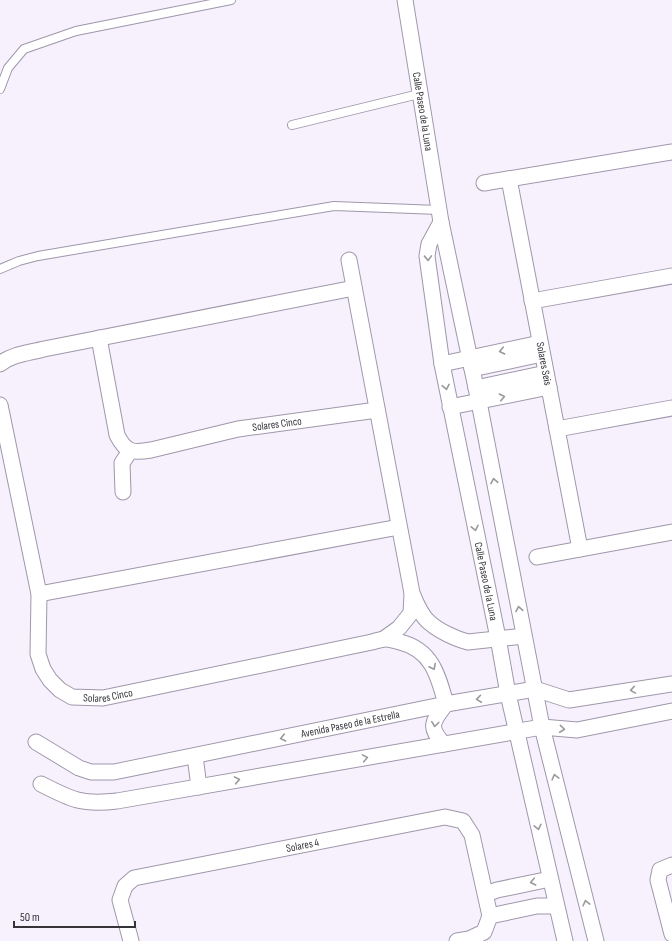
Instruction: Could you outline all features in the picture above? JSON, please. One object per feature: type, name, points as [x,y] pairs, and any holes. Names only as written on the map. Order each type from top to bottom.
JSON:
[{"type":"street","name":"Calle Paseo de la Luna","points":[[405,0],[419,94],[440,216],[471,363],[542,726],[596,941]]},
{"type":"street","points":[[484,183],[672,152]]},
{"type":"street","name":"Solares Seis","points":[[509,179],[580,549]]},
{"type":"street","name":"Calle Paseo de la Luna","points":[[440,216],[429,244],[427,256],[442,364],[508,694],[565,941]]},
{"type":"street","points":[[349,260],[412,593],[417,606],[429,623],[459,639],[468,642],[524,636]]},
{"type":"street","points":[[532,301],[672,276]]},
{"type":"street","points":[[0,364],[6,359],[17,355],[354,288]]},
{"type":"street","points":[[99,338],[117,435],[122,445],[130,451],[122,463],[123,492]]},
{"type":"street","points":[[442,364],[471,363],[541,348]]},
{"type":"street","points":[[450,407],[477,395],[547,380]]},
{"type":"street","name":"Solares Cinco","points":[[0,405],[39,594],[38,654],[43,669],[50,680],[60,690],[72,697],[103,698],[372,642],[385,638]]},
{"type":"street","points":[[557,430],[672,408]]},
{"type":"street","name":"Solares Cinco","points":[[130,451],[138,452],[151,450],[238,429],[377,410]]},
{"type":"street","points":[[39,594],[400,526]]},
{"type":"street","points":[[536,557],[672,532]]},
{"type":"street","points":[[385,638],[399,628],[411,613],[412,593]]},
{"type":"street","points":[[385,638],[413,646],[421,651],[435,670],[446,704],[434,719],[433,727],[437,737],[444,744]]},
{"type":"street","name":"Avenida Paseo de la Estrella","points":[[36,742],[79,768],[91,772],[114,772],[446,704],[535,689],[569,700],[672,684]]},
{"type":"street","points":[[42,784],[67,798],[83,803],[101,803],[542,726],[576,730],[672,711]]},
{"type":"street","points":[[195,756],[198,787]]},
{"type":"street","name":"Solares 4","points":[[131,941],[120,900],[125,886],[134,878],[445,817],[462,821],[472,835],[490,916]]},
{"type":"street","points":[[672,865],[660,870],[658,880],[672,934]]},
{"type":"street","points":[[486,894],[497,890],[550,879]]},
{"type":"street","points":[[456,941],[469,939],[484,932],[490,916],[537,906],[556,906]]},
{"type":"lane","points":[[0,89],[8,68],[24,49],[76,31],[231,0]]},
{"type":"lane","points":[[292,125],[419,94]]},
{"type":"lane","points":[[0,269],[19,261],[38,256],[334,206],[440,216]]}]
